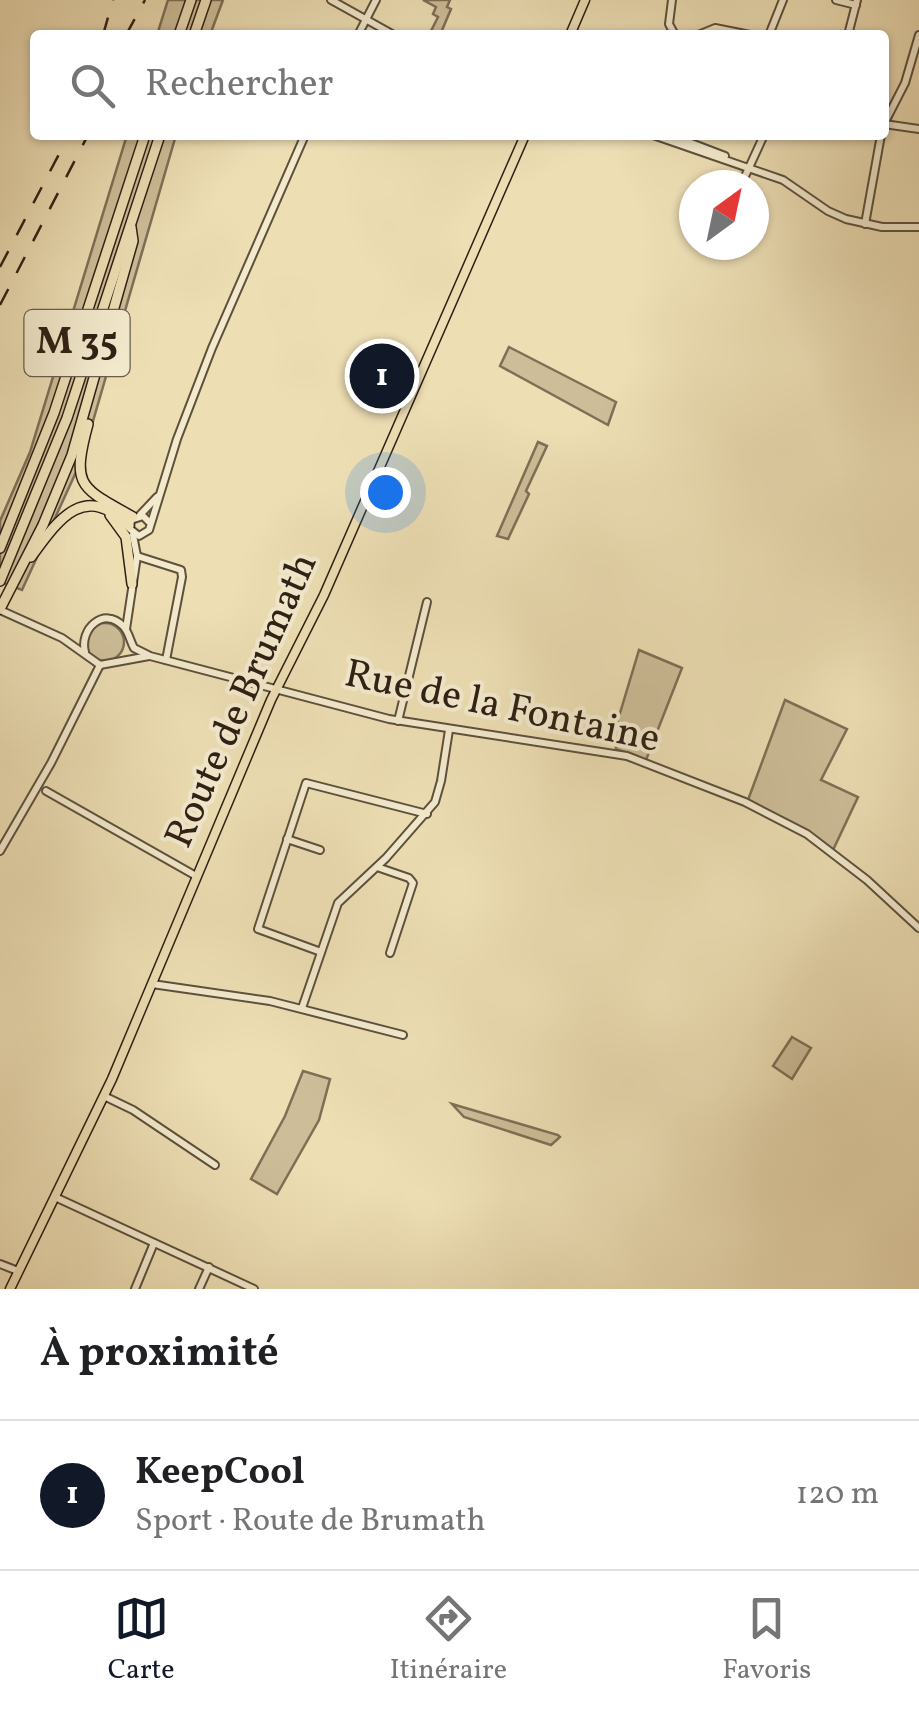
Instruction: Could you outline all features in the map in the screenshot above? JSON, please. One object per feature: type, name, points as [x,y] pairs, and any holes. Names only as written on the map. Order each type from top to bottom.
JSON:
[{"type":"highway","points":[[180,30],[191,0]]},
{"type":"highway","points":[[196,30],[206,0]]},
{"type":"highway","name":"M 35","points":[[0,548],[54,413],[143,140]]},
{"type":"highway","name":"M 35","points":[[0,580],[67,418],[158,140]]},
{"type":"highway","points":[[0,610],[58,490],[94,385],[133,241],[131,225]]},
{"type":"highway","points":[[94,385],[80,475],[93,493],[134,523]]},
{"type":"highway","points":[[13,584],[63,515],[78,508],[100,508],[134,523]]},
{"type":"highway","points":[[100,508],[114,518],[126,537],[132,584]]},
{"type":"main road","points":[[572,30],[585,0]]},
{"type":"main road","name":"Route de Brumath","points":[[10,1289],[104,1096],[276,689],[369,494],[523,140]]},
{"type":"street","points":[[330,0],[385,30]]},
{"type":"street","points":[[360,30],[376,0]]},
{"type":"street","points":[[672,0],[669,24],[672,30]]},
{"type":"street","points":[[772,30],[783,0]]},
{"type":"street","points":[[836,0],[856,3],[849,30]]},
{"type":"street","points":[[889,114],[905,83],[919,35]]},
{"type":"street","points":[[889,125],[919,130]]},
{"type":"street","points":[[122,660],[130,640],[127,607],[137,553],[218,336],[303,140]]},
{"type":"street","points":[[668,140],[783,180],[828,211],[866,224],[919,227]]},
{"type":"street","points":[[682,140],[730,160]]},
{"type":"street","points":[[748,170],[762,140]]},
{"type":"street","points":[[866,224],[880,140]]},
{"type":"street","points":[[369,494],[396,504],[403,497]]},
{"type":"street","points":[[137,553],[134,523],[158,496]]},
{"type":"street","points":[[134,523],[150,522]]},
{"type":"street","points":[[134,523],[144,534]]},
{"type":"street","points":[[137,553],[181,570],[166,660]]},
{"type":"street","points":[[398,721],[426,602]]},
{"type":"street","points":[[85,652],[83,640],[95,621],[112,619],[127,607]]},
{"type":"street","points":[[0,610],[62,638],[100,665],[51,763],[0,851]]},
{"type":"street","points":[[112,619],[126,629]]},
{"type":"street","points":[[62,638],[86,631]]},
{"type":"street","name":"Rue de la Fontaine","points":[[130,640],[134,648],[150,656],[398,721],[627,756],[744,802],[829,850],[919,928]]},
{"type":"street","name":"Rue de la Fontaine","points":[[100,665],[150,656]]},
{"type":"street","points":[[302,1008],[338,903],[426,814],[440,788],[448,730]]},
{"type":"street","points":[[321,952],[258,930],[306,783],[426,814]]},
{"type":"street","points":[[46,791],[196,876]]},
{"type":"street","points":[[288,839],[320,850]]},
{"type":"street","points":[[377,867],[410,878],[413,883],[390,953]]},
{"type":"street","points":[[152,984],[302,1008],[403,1035]]},
{"type":"street","points":[[104,1096],[133,1110],[215,1165]]},
{"type":"street","points":[[54,1197],[254,1289]]},
{"type":"street","points":[[135,1289],[154,1243]]},
{"type":"street","points":[[0,1264],[18,1271]]},
{"type":"street","points":[[199,1289],[209,1267]]},
{"type":"shaded area","points":[[168,0],[223,0],[212,30],[159,30]]},
{"type":"shaded area","points":[[423,0],[450,0],[447,7],[451,9],[442,30],[432,30],[438,17],[433,14],[436,7]]},
{"type":"shaded area","points":[[125,140],[175,140],[82,459],[22,590],[0,582],[0,521],[30,452]]},
{"type":"shaded area","points":[[509,347],[616,402],[608,425],[500,366]]},
{"type":"shaded area","points":[[538,442],[547,446],[526,491],[529,494],[508,539],[497,536]]},
{"type":"shaded area","points":[[105,623],[119,628],[124,642],[119,656],[105,661],[91,656],[86,642],[91,628]]},
{"type":"shaded area","points":[[639,650],[682,668],[646,760],[616,749],[614,733]]},
{"type":"shaded area","points":[[785,700],[847,729],[821,780],[858,797],[833,850],[748,800]]},
{"type":"shaded area","points":[[792,1037],[811,1048],[792,1079],[773,1066]]},
{"type":"shaded area","points":[[303,1071],[330,1079],[319,1120],[277,1194],[251,1179],[285,1116]]},
{"type":"shaded area","points":[[452,1104],[560,1137],[551,1145],[464,1117]]},
{"type":"railway","points":[[104,30],[113,0]]},
{"type":"railway","points":[[129,30],[145,0]]},
{"type":"railway","points":[[0,267],[66,140]]},
{"type":"railway","points":[[0,305],[85,140]]},
{"type":"place","name":"KeepCool","points":[[382,376]]}]
